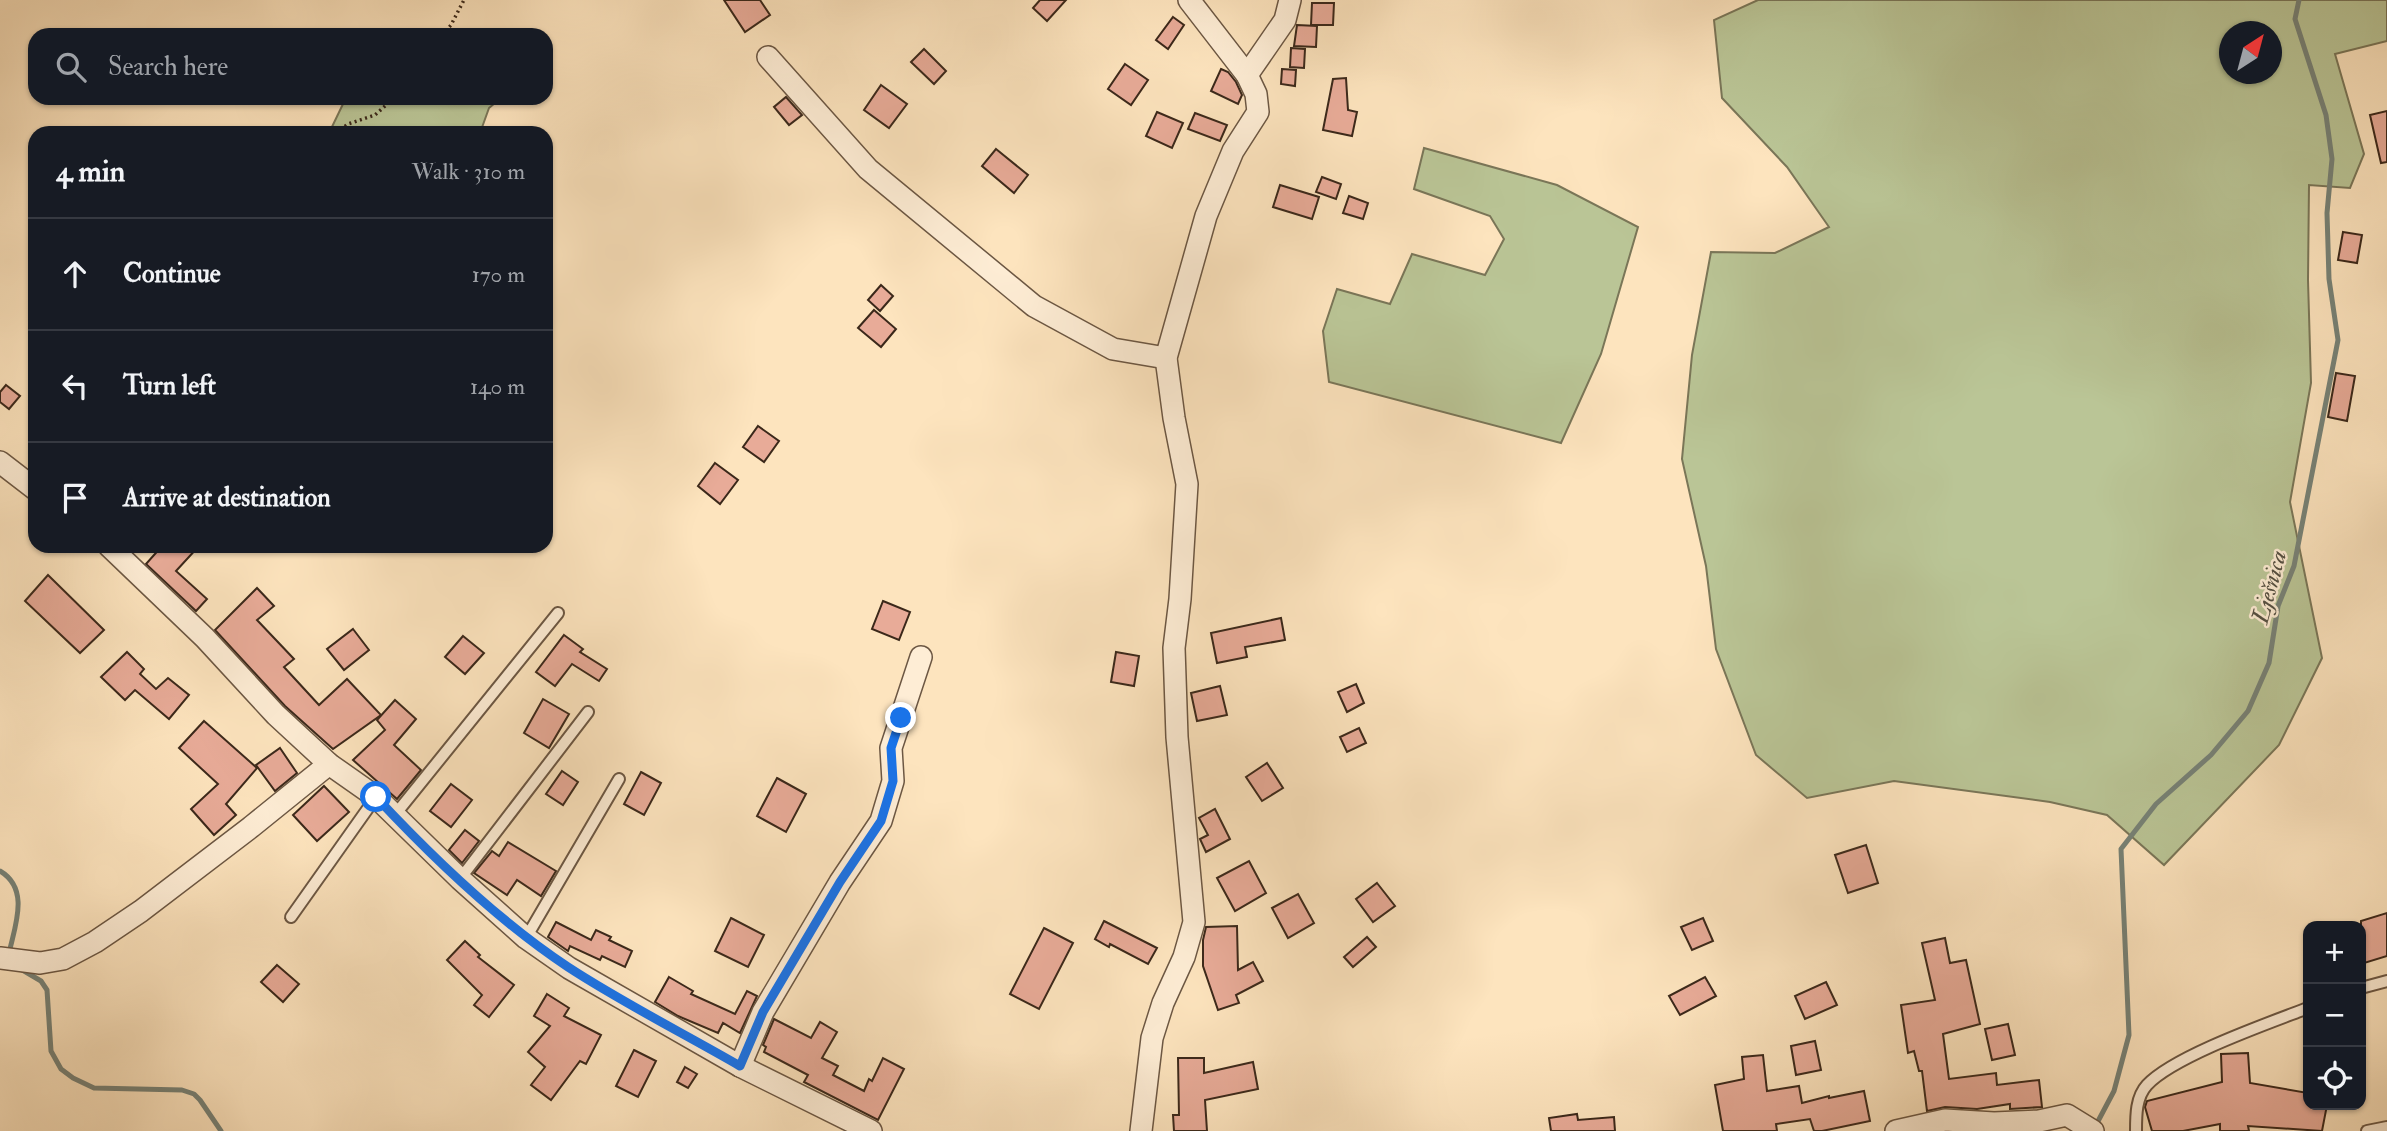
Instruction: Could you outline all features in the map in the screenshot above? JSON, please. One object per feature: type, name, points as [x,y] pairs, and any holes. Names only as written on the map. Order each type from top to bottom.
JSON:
[{"type":"street","points":[[1141,1131],[1152,1038],[1163,1003],[1184,957],[1194,922],[1177,737],[1174,648],[1180,599],[1187,484],[1166,358],[1206,216],[1233,151],[1258,113],[1256,94],[1247,75],[1189,0]]},
{"type":"street","points":[[1247,75],[1284,20],[1290,0]]},
{"type":"street","points":[[768,57],[868,169],[1034,306],[1113,349],[1166,358]]},
{"type":"street","points":[[0,462],[28,484]]},
{"type":"street","points":[[119,553],[205,638],[276,715],[329,764],[376,797],[460,879],[526,938],[569,968],[740,1066],[831,1123],[872,1131]]},
{"type":"street","points":[[740,1066],[763,1012],[840,882],[881,821],[893,781],[891,748],[921,657]]},
{"type":"street","points":[[0,958],[40,963],[63,958],[95,942],[141,911],[329,764]]},
{"type":"street","points":[[1896,1131],[1945,1121],[2027,1122],[2067,1115],[2093,1131]]},
{"type":"lane","points":[[394,816],[558,613]]},
{"type":"lane","points":[[460,879],[588,712]]},
{"type":"lane","points":[[526,938],[619,779]]},
{"type":"lane","points":[[291,917],[376,797]]},
{"type":"lane","points":[[2366,987],[2387,981]]},
{"type":"lane","points":[[2136,1131],[2136,1110],[2146,1086],[2169,1068],[2223,1042],[2303,1010]]},
{"type":"lane","points":[[2367,1131],[2387,1127]]},
{"type":"path","points":[[448,28],[464,0]]},
{"type":"path","points":[[345,126],[375,115],[386,105]]},
{"type":"green space","points":[[1758,0],[2387,0],[2387,41],[2335,54],[2364,154],[2350,188],[2309,185],[2311,383],[2290,502],[2322,658],[2279,745],[2164,865],[2107,815],[2050,802],[1894,781],[1807,798],[1756,755],[1716,649],[1706,566],[1682,459],[1692,355],[1711,252],[1775,253],[1829,227],[1787,167],[1722,98],[1714,20]]},
{"type":"green space","points":[[343,105],[493,105],[483,126],[332,126]]},
{"type":"green space","points":[[1424,148],[1557,185],[1638,227],[1601,354],[1561,443],[1329,382],[1323,331],[1337,289],[1390,304],[1412,254],[1485,275],[1504,239],[1490,216],[1414,189]]},
{"type":"building","points":[[724,0],[760,0],[770,15],[745,32]]},
{"type":"building","points":[[1040,0],[1066,0],[1047,21],[1033,8]]},
{"type":"building","points":[[1312,3],[1334,3],[1333,25],[1311,25]]},
{"type":"building","points":[[1173,17],[1184,25],[1168,49],[1156,40]]},
{"type":"building","points":[[1297,25],[1317,26],[1316,47],[1294,46]]},
{"type":"building","points":[[1291,48],[1305,49],[1304,68],[1290,67]]},
{"type":"building","points":[[924,49],[946,71],[934,84],[911,62]]},
{"type":"building","points":[[1125,64],[1148,80],[1131,105],[1108,89]]},
{"type":"building","points":[[1221,69],[1228,72],[1236,82],[1242,95],[1238,104],[1211,91]]},
{"type":"building","points":[[1282,69],[1296,70],[1295,86],[1281,84]]},
{"type":"building","points":[[1346,78],[1348,110],[1357,112],[1352,136],[1323,130],[1333,79]]},
{"type":"building","points":[[881,85],[907,104],[889,128],[864,110]]},
{"type":"building","points":[[786,97],[802,115],[789,125],[774,107]]},
{"type":"building","points":[[2387,111],[2387,162],[2381,163],[2370,115]]},
{"type":"building","points":[[1157,112],[1183,123],[1172,148],[1146,136]]},
{"type":"building","points":[[1195,113],[1227,125],[1220,141],[1188,129]]},
{"type":"building","points":[[996,149],[1028,175],[1014,193],[982,166]]},
{"type":"building","points":[[1322,177],[1341,184],[1336,199],[1316,192]]},
{"type":"building","points":[[1280,185],[1319,197],[1312,219],[1273,207]]},
{"type":"building","points":[[1349,196],[1368,203],[1363,219],[1343,213]]},
{"type":"building","points":[[2343,232],[2362,235],[2357,263],[2338,260]]},
{"type":"building","points":[[881,285],[893,296],[880,311],[868,300]]},
{"type":"building","points":[[874,310],[896,329],[881,347],[858,328]]},
{"type":"building","points":[[2336,373],[2355,376],[2347,421],[2328,417]]},
{"type":"building","points":[[6,385],[20,396],[9,409],[0,402],[0,392]]},
{"type":"building","points":[[758,426],[779,441],[764,462],[743,447]]},
{"type":"building","points":[[715,463],[738,480],[720,504],[698,486]]},
{"type":"building","points":[[156,553],[193,553],[176,571],[207,599],[196,611],[146,564]]},
{"type":"building","points":[[48,575],[104,630],[80,653],[25,601]]},
{"type":"building","points":[[257,588],[274,606],[257,620],[294,659],[284,667],[319,705],[347,679],[381,715],[333,749],[285,706],[215,630]]},
{"type":"building","points":[[883,601],[910,612],[899,640],[872,629]]},
{"type":"building","points":[[1281,618],[1285,640],[1245,647],[1247,657],[1217,663],[1211,633]]},
{"type":"building","points":[[353,629],[369,650],[344,670],[327,649]]},
{"type":"building","points":[[564,635],[583,649],[580,652],[607,669],[599,681],[572,664],[555,686],[536,672]]},
{"type":"building","points":[[463,636],[484,653],[465,674],[445,657]]},
{"type":"building","points":[[127,652],[144,669],[140,674],[156,689],[168,678],[189,695],[169,719],[135,690],[125,700],[101,677]]},
{"type":"building","points":[[1116,652],[1139,656],[1134,686],[1111,682]]},
{"type":"building","points":[[1356,684],[1364,703],[1347,712],[1338,692]]},
{"type":"building","points":[[1220,686],[1227,715],[1197,721],[1191,693]]},
{"type":"building","points":[[543,699],[569,714],[549,748],[524,733]]},
{"type":"building","points":[[395,700],[416,719],[394,745],[421,770],[397,799],[353,760],[385,730],[377,720]]},
{"type":"building","points":[[204,721],[257,768],[226,804],[236,815],[214,835],[191,809],[218,784],[179,748]]},
{"type":"building","points":[[1359,728],[1366,743],[1347,752],[1340,737]]},
{"type":"building","points":[[280,748],[297,773],[275,791],[256,765]]},
{"type":"building","points":[[1267,763],[1283,788],[1262,801],[1246,777]]},
{"type":"building","points":[[562,771],[578,782],[563,805],[546,794]]},
{"type":"building","points":[[641,772],[661,783],[644,815],[624,804]]},
{"type":"building","points":[[777,778],[806,794],[786,832],[757,816]]},
{"type":"building","points":[[451,784],[472,800],[451,827],[430,811]]},
{"type":"building","points":[[324,786],[349,812],[317,841],[293,815]]},
{"type":"building","points":[[1215,809],[1230,839],[1206,852],[1200,839],[1208,835],[1199,818]]},
{"type":"building","points":[[465,830],[479,841],[462,863],[449,850]]},
{"type":"building","points":[[508,842],[556,871],[541,896],[517,880],[507,895],[474,873],[492,851],[499,856]]},
{"type":"building","points":[[1866,845],[1878,883],[1848,893],[1835,855]]},
{"type":"building","points":[[1249,861],[1266,893],[1235,911],[1217,878]]},
{"type":"building","points":[[1377,883],[1395,906],[1373,922],[1356,899]]},
{"type":"building","points":[[1298,894],[1314,923],[1288,938],[1272,908]]},
{"type":"building","points":[[2387,913],[2387,956],[2366,962],[2366,921],[2361,921]]},
{"type":"building","points":[[731,918],[764,935],[748,967],[715,951]]},
{"type":"building","points":[[1703,918],[1713,941],[1692,950],[1681,927]]},
{"type":"building","points":[[1104,921],[1157,948],[1148,964],[1095,939]]},
{"type":"building","points":[[556,922],[591,940],[596,930],[611,937],[609,940],[632,951],[625,967],[602,956],[600,960],[570,946],[568,951],[548,937]]},
{"type":"building","points":[[1237,926],[1238,970],[1253,962],[1263,981],[1236,995],[1239,1003],[1218,1010],[1203,966],[1203,940],[1206,927]]},
{"type":"building","points":[[1044,928],[1073,943],[1039,1009],[1010,994]]},
{"type":"building","points":[[1367,937],[1376,947],[1353,967],[1344,957]]},
{"type":"building","points":[[1945,938],[1950,963],[1966,960],[1980,1024],[1943,1034],[1949,1079],[1996,1073],[1997,1085],[2039,1080],[2042,1107],[2010,1109],[2010,1104],[1977,1109],[1945,1107],[1927,1111],[1922,1071],[1919,1071],[1914,1051],[1908,1053],[1901,1005],[1935,1000],[1922,943]]},
{"type":"building","points":[[465,941],[480,955],[478,957],[514,985],[489,1017],[474,1005],[482,995],[447,960]]},
{"type":"building","points":[[277,965],[299,984],[283,1002],[261,982]]},
{"type":"building","points":[[669,977],[693,991],[691,994],[735,1014],[747,991],[757,996],[740,1033],[723,1023],[718,1033],[678,1016],[655,1002]]},
{"type":"building","points":[[1705,977],[1716,996],[1680,1015],[1669,996]]},
{"type":"building","points":[[1826,982],[1837,1005],[1805,1019],[1795,996]]},
{"type":"building","points":[[547,994],[569,1008],[564,1016],[601,1035],[586,1064],[580,1061],[551,1100],[531,1085],[545,1067],[528,1052],[550,1026],[534,1016]]},
{"type":"building","points":[[774,1019],[811,1038],[820,1022],[837,1032],[822,1058],[838,1066],[833,1075],[864,1091],[883,1058],[904,1069],[878,1120],[804,1082],[808,1075],[764,1052],[766,1047],[763,1045]]},
{"type":"building","points":[[2008,1024],[2015,1055],[1992,1060],[1985,1029]]},
{"type":"building","points":[[1815,1041],[1821,1070],[1796,1075],[1791,1046]]},
{"type":"building","points":[[634,1050],[656,1061],[638,1097],[616,1086]]},
{"type":"building","points":[[2248,1053],[2250,1083],[2303,1092],[2303,1110],[2326,1110],[2322,1131],[2248,1126],[2249,1131],[2220,1131],[2220,1124],[2183,1131],[2152,1131],[2145,1107],[2147,1101],[2222,1082],[2221,1054]]},
{"type":"building","points":[[1763,1055],[1767,1091],[1799,1086],[1802,1103],[1864,1091],[1870,1121],[1822,1131],[1814,1131],[1810,1119],[1776,1124],[1777,1131],[1723,1131],[1715,1085],[1744,1079],[1742,1057]]},
{"type":"building","points":[[1178,1058],[1204,1058],[1204,1073],[1253,1062],[1258,1089],[1205,1100],[1207,1131],[1174,1131],[1173,1115],[1179,1115]]},
{"type":"building","points":[[685,1067],[697,1074],[688,1088],[677,1082]]},
{"type":"building","points":[[1577,1114],[1578,1120],[1614,1117],[1615,1131],[1551,1131],[1549,1118]]},
{"type":"waterway","name":"Lješnica","points":[[2096,1125],[2114,1091],[2129,1035],[2121,849],[2156,804],[2211,755],[2248,711],[2269,663],[2278,606],[2294,566],[2338,340],[2329,279],[2327,213],[2332,159],[2326,115],[2295,19],[2299,0]]},
{"type":"waterway","points":[[0,871],[9,878],[17,896],[17,917],[11,954]]},
{"type":"waterway","points":[[19,968],[41,981],[47,990],[51,1051],[61,1069],[94,1088],[182,1090],[194,1094],[221,1131]]},
{"type":"route","points":[[376,797],[460,879],[526,938],[569,968],[740,1066],[763,1012],[840,882],[881,821],[893,781],[891,748],[901,718]]}]
